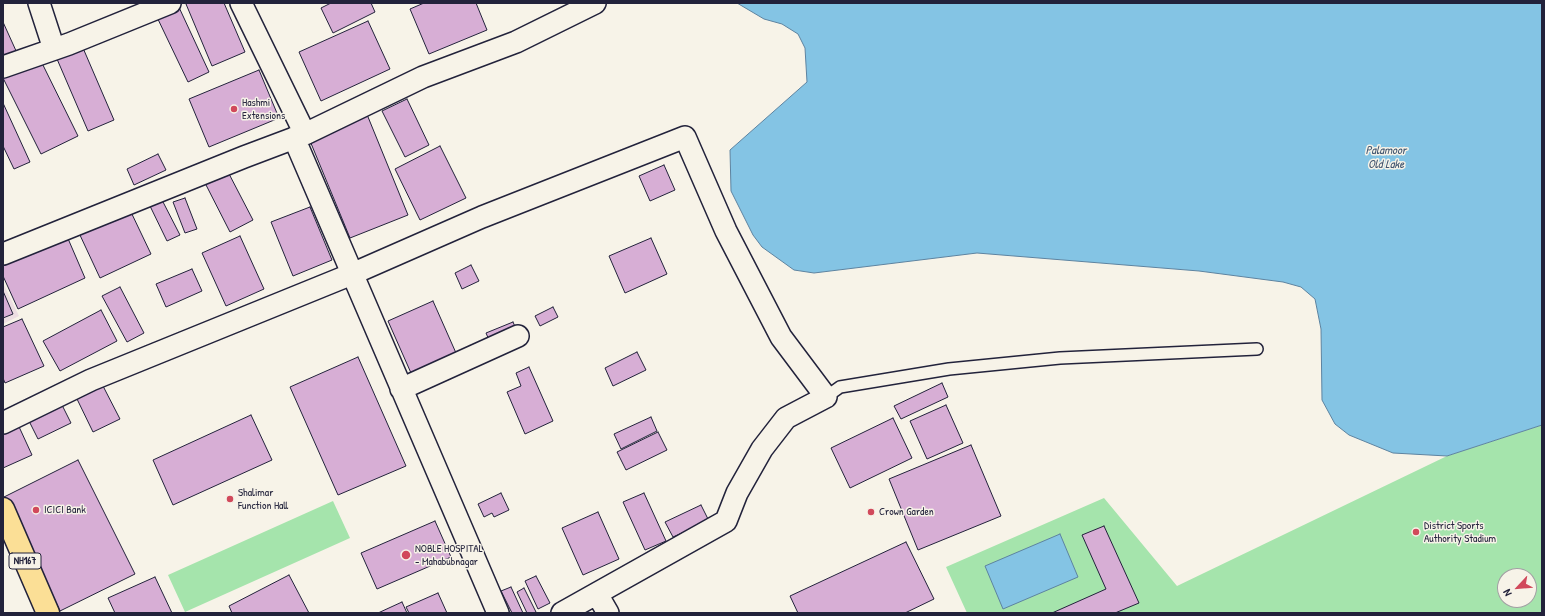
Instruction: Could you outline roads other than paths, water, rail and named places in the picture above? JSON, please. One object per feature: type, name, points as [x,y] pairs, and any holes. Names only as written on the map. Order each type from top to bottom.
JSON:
[{"type":"highway","name":"NH167","points":[[3,509],[48,613]]},
{"type":"street","points":[[39,3],[54,49]]},
{"type":"street","points":[[3,67],[54,49],[170,3]]},
{"type":"street","points":[[241,3],[300,136],[352,274],[498,613]]},
{"type":"street","points":[[3,254],[300,136],[423,77],[516,42],[596,3]]},
{"type":"street","points":[[3,423],[91,380],[242,320],[482,217],[685,137],[726,231],[781,337],[826,397],[786,418],[762,449],[737,493],[726,521],[562,613]]},
{"type":"street","points":[[401,389],[518,336]]},
{"type":"street","points":[[597,594],[608,613]]},
{"type":"lane","points":[[826,397],[840,387],[949,369],[1060,358],[1257,349]]},
{"type":"water","name":"Palamoor Old Lake","points":[[737,3],[1542,3],[1542,425],[1447,456],[1393,453],[1349,435],[1335,424],[1322,400],[1321,329],[1315,299],[1301,287],[1283,282],[1199,271],[977,253],[814,273],[794,270],[762,247],[753,235],[731,191],[730,150],[807,82],[805,48],[798,34],[782,24],[764,19]]},
{"type":"water","points":[[1060,534],[1078,577],[1003,609],[985,566]]},
{"type":"place","name":"Hashmi Extensions","points":[[234,109]]},
{"type":"place","name":"Shalimar Function Hall","points":[[230,499]]},
{"type":"place","name":"ICICI Bank","points":[[36,510]]},
{"type":"place","name":"Crown Garden","points":[[871,512]]},
{"type":"place","name":"District Sports Authority Stadium","points":[[1416,532]]},
{"type":"place","name":"NOBLE HOSPITAL - Mahabubnagar","points":[[406,555]]}]
